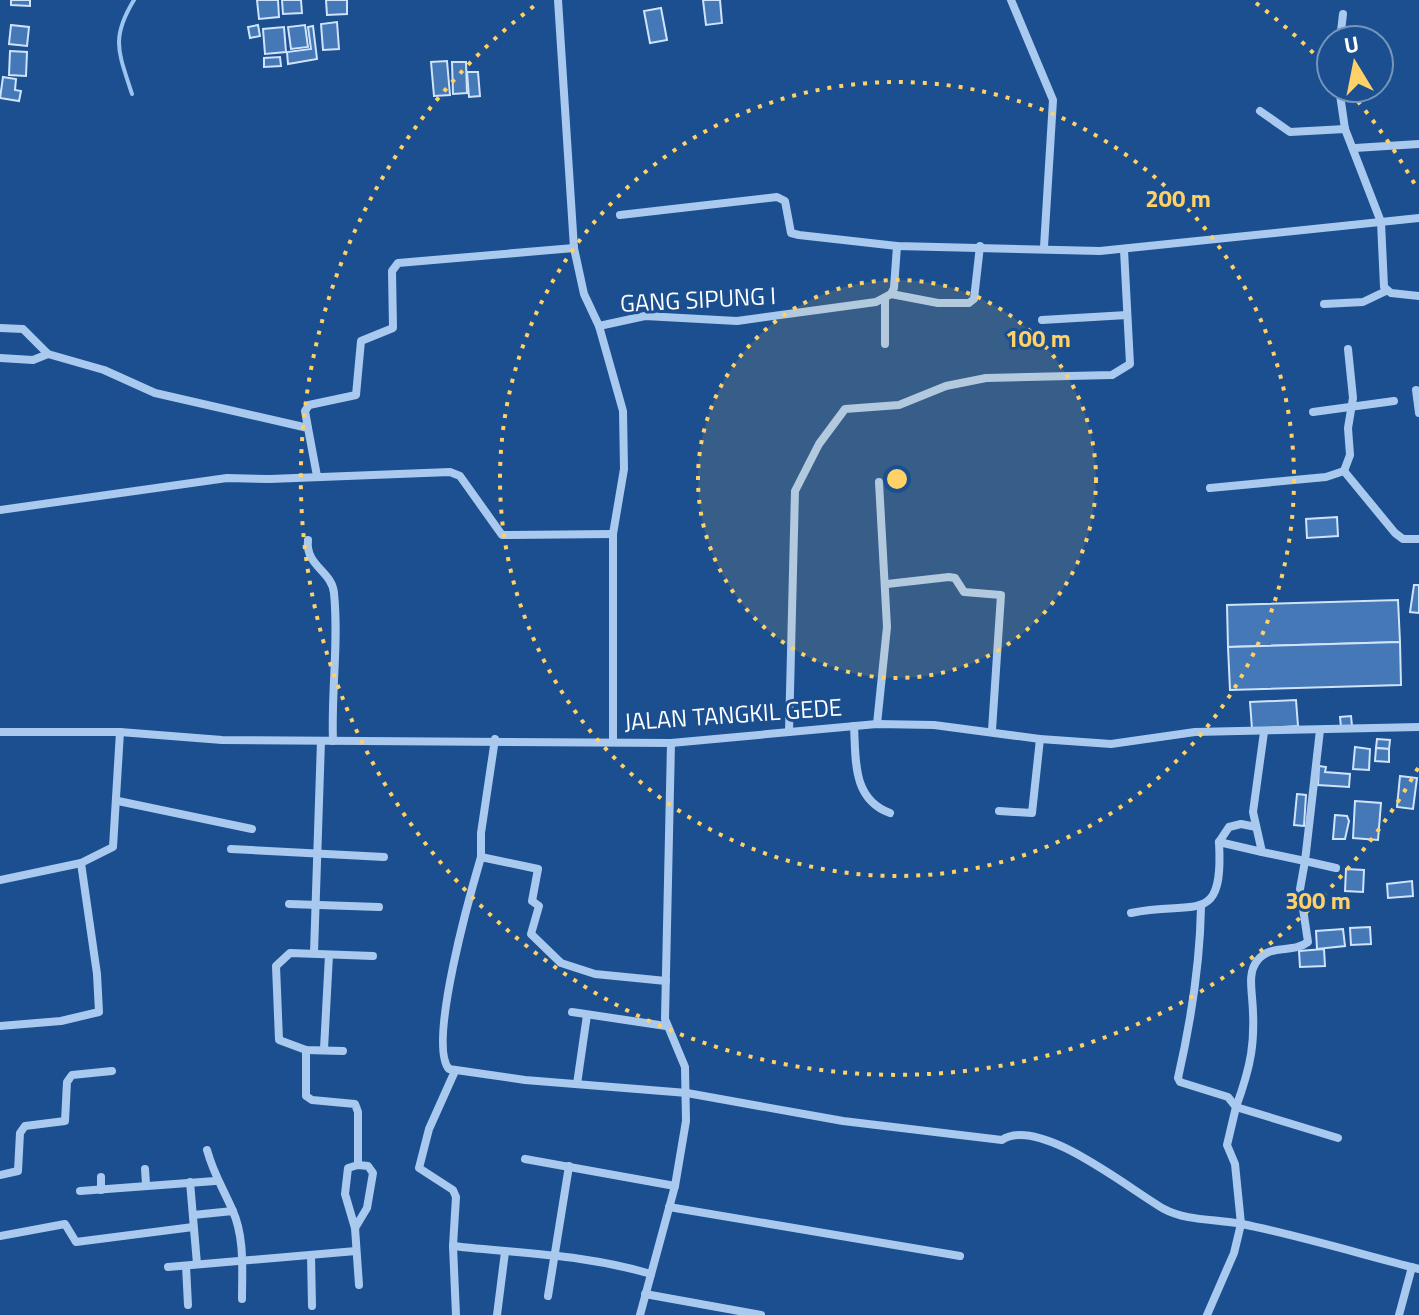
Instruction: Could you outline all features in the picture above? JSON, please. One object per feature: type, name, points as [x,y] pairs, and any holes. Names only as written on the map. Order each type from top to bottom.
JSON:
[{"type":"street","points":[[558,0],[568,112],[574,248],[584,294],[599,326],[623,411],[624,469],[613,534],[613,742]]},
{"type":"street","points":[[1011,0],[1053,100],[1044,247]]},
{"type":"street","points":[[1342,24],[1343,14]]},
{"type":"street","points":[[1341,104],[1345,129],[1355,148],[1381,222],[1386,291]]},
{"type":"street","points":[[1260,111],[1290,132],[1345,129]]},
{"type":"street","points":[[1355,148],[1419,144]]},
{"type":"street","points":[[620,215],[777,197],[785,201],[791,233],[897,246],[1124,250],[1419,218]]},
{"type":"street","points":[[885,344],[888,296],[897,246]]},
{"type":"street","name":"GANG SIPUNG I","points":[[599,326],[645,316],[752,319],[888,296],[938,303],[969,303],[974,299],[980,246]]},
{"type":"street","points":[[317,476],[305,411],[309,405],[356,395],[361,341],[393,328],[392,271],[398,263],[574,248]]},
{"type":"street","points":[[789,732],[795,491],[836,418],[845,409],[899,405],[966,381],[1112,375],[1130,364],[1124,250]]},
{"type":"street","points":[[1324,304],[1363,302],[1386,291],[1419,296]]},
{"type":"street","points":[[1042,320],[1127,315]]},
{"type":"street","points":[[0,328],[23,329],[48,354],[104,370],[155,393],[189,404],[308,428]]},
{"type":"street","points":[[1344,471],[1350,455],[1348,428],[1352,408],[1348,349]]},
{"type":"street","points":[[0,358],[33,360],[48,354]]},
{"type":"street","points":[[1416,390],[1419,413]]},
{"type":"street","points":[[1313,412],[1394,401]]},
{"type":"street","points":[[1210,488],[1326,477],[1344,471]]},
{"type":"street","points":[[1344,471],[1395,533],[1403,539],[1419,539]]},
{"type":"street","points":[[0,510],[217,479],[450,472],[460,476],[502,535],[613,534]]},
{"type":"street","points":[[877,724],[887,627],[879,482]]},
{"type":"street","points":[[308,540],[312,563],[334,590],[338,657],[331,688],[333,741]]},
{"type":"street","points":[[887,584],[949,577],[955,578],[964,592],[1001,595],[992,730]]},
{"type":"street","name":"JALAN TANGKIL GEDE","points":[[0,732],[120,732],[222,740],[495,739],[671,743],[877,724],[992,730],[1040,739],[1111,744],[1195,732],[1419,727]]},
{"type":"street","points":[[854,726],[859,784],[874,807],[890,813]]},
{"type":"street","points":[[1207,1315],[1234,1253],[1241,1224],[1235,1164],[1227,1145],[1255,1045],[1251,981],[1256,962],[1269,950],[1301,946],[1308,942],[1300,889],[1320,730]]},
{"type":"street","points":[[0,880],[81,863],[113,847],[120,732]]},
{"type":"street","points":[[1262,852],[1253,812],[1264,732]]},
{"type":"street","points":[[495,739],[481,833],[481,857],[458,933],[442,1049],[444,1063],[455,1071],[687,1093],[843,1121],[1002,1140],[1007,1136],[1040,1137],[1078,1154],[1168,1211],[1241,1224],[1416,1268],[1399,1315]]},
{"type":"street","points":[[999,811],[1032,813],[1040,739]]},
{"type":"street","points":[[314,953],[321,741]]},
{"type":"street","points":[[640,1315],[675,1186],[687,1093],[685,1067],[666,1026],[671,743]]},
{"type":"street","points":[[118,801],[252,829]]},
{"type":"street","points":[[1131,913],[1154,908],[1201,907],[1216,897],[1219,842],[1229,827],[1241,824],[1256,827]]},
{"type":"street","points":[[1219,842],[1336,868]]},
{"type":"street","points":[[231,849],[384,857]]},
{"type":"street","points":[[481,857],[538,869],[532,902],[539,906],[530,932],[561,963],[595,974],[666,981]]},
{"type":"street","points":[[0,1026],[61,1021],[99,1012],[97,974],[81,863]]},
{"type":"street","points":[[289,904],[379,907]]},
{"type":"street","points":[[1201,907],[1200,956],[1178,1080],[1228,1097],[1236,1107],[1338,1138]]},
{"type":"street","points":[[343,1051],[306,1050],[284,1044],[277,1035],[276,966],[290,953],[373,956]]},
{"type":"street","points":[[324,1049],[329,955]]},
{"type":"street","points":[[572,1012],[666,1026]]},
{"type":"street","points":[[577,1084],[587,1015]]},
{"type":"street","points":[[306,1050],[306,1096],[312,1100],[355,1104],[358,1112],[358,1165]]},
{"type":"street","points":[[0,1175],[18,1171],[20,1133],[25,1126],[65,1121],[69,1078],[112,1071]]},
{"type":"street","points":[[455,1071],[429,1129],[419,1168],[453,1190],[456,1315]]},
{"type":"street","points":[[207,1150],[215,1181],[233,1211],[243,1260],[242,1299]]},
{"type":"street","points":[[525,1159],[675,1186]]},
{"type":"street","points":[[355,1228],[367,1208],[373,1173],[368,1166],[348,1168],[344,1178],[355,1228],[359,1285]]},
{"type":"street","points":[[548,1296],[552,1253],[569,1166]]},
{"type":"street","points":[[145,1169],[146,1184]]},
{"type":"street","points":[[101,1177],[101,1190]]},
{"type":"street","points":[[80,1191],[215,1181]]},
{"type":"street","points":[[190,1182],[197,1264]]},
{"type":"street","points":[[669,1207],[960,1256]]},
{"type":"street","points":[[193,1215],[233,1211]]},
{"type":"street","points":[[0,1236],[65,1224],[76,1242],[193,1227]]},
{"type":"street","points":[[453,1246],[552,1253],[608,1262],[651,1274]]},
{"type":"street","points":[[168,1267],[356,1251]]},
{"type":"street","points":[[497,1315],[505,1252]]},
{"type":"street","points":[[311,1255],[312,1306]]},
{"type":"street","points":[[186,1266],[188,1305]]},
{"type":"street","points":[[645,1294],[761,1315]]},
{"type":"building","points":[[11,0],[30,0],[30,6],[11,5]]},
{"type":"building","points":[[257,0],[278,0],[279,17],[259,19]]},
{"type":"building","points":[[282,0],[301,0],[302,13],[283,14]]},
{"type":"building","points":[[326,0],[347,0],[347,14],[327,15]]},
{"type":"building","points":[[703,0],[720,0],[722,23],[706,25]]},
{"type":"building","points":[[661,8],[667,40],[650,43],[644,11]]},
{"type":"building","points":[[337,22],[339,49],[323,50],[321,24]]},
{"type":"building","points":[[11,25],[29,27],[27,46],[9,44]]},
{"type":"building","points":[[258,25],[260,36],[250,38],[248,27]]},
{"type":"building","points":[[305,25],[308,47],[291,49],[288,27]]},
{"type":"building","points":[[313,26],[317,59],[288,64],[287,52],[311,49],[308,27]]},
{"type":"building","points":[[284,27],[286,52],[265,54],[263,29]]},
{"type":"building","points":[[10,51],[27,52],[26,76],[9,75]]},
{"type":"building","points":[[280,57],[281,66],[264,67],[264,58]]},
{"type":"building","points":[[447,61],[450,95],[434,96],[431,62]]},
{"type":"building","points":[[452,62],[466,62],[467,93],[453,94]]},
{"type":"building","points":[[467,72],[478,72],[480,96],[469,97]]},
{"type":"building","points":[[3,77],[16,79],[15,90],[21,91],[19,101],[0,98]]},
{"type":"building","points":[[1337,517],[1338,536],[1307,538],[1306,519]]},
{"type":"building","points":[[1414,585],[1419,585],[1419,613],[1410,612]]},
{"type":"building","points":[[1398,600],[1400,642],[1228,647],[1227,605]]},
{"type":"building","points":[[1400,642],[1401,685],[1230,690],[1228,647]]},
{"type":"building","points":[[1296,700],[1298,726],[1252,729],[1250,702]]},
{"type":"building","points":[[1351,716],[1352,726],[1341,727],[1340,717]]},
{"type":"building","points":[[1377,739],[1390,740],[1389,749],[1376,748]]},
{"type":"building","points":[[1355,747],[1370,749],[1369,770],[1353,769]]},
{"type":"building","points":[[1376,748],[1389,749],[1389,762],[1375,761]]},
{"type":"building","points":[[1319,766],[1326,767],[1325,772],[1350,774],[1349,787],[1318,785]]},
{"type":"building","points":[[1400,776],[1417,778],[1413,809],[1397,807]]},
{"type":"building","points":[[1297,794],[1306,795],[1304,826],[1294,825]]},
{"type":"building","points":[[1355,801],[1381,803],[1378,840],[1353,838]]},
{"type":"building","points":[[1335,815],[1347,816],[1349,821],[1345,839],[1333,839]]},
{"type":"building","points":[[1346,869],[1364,870],[1363,892],[1345,891]]},
{"type":"building","points":[[1412,881],[1413,896],[1388,898],[1387,884]]},
{"type":"building","points":[[1370,927],[1371,944],[1351,945],[1350,928]]},
{"type":"building","points":[[1343,929],[1345,946],[1317,949],[1316,931]]},
{"type":"building","points":[[1324,949],[1325,966],[1300,967],[1299,951]]},
{"type":"waterway","points":[[132,94],[123,68],[119,36],[134,0]]}]
